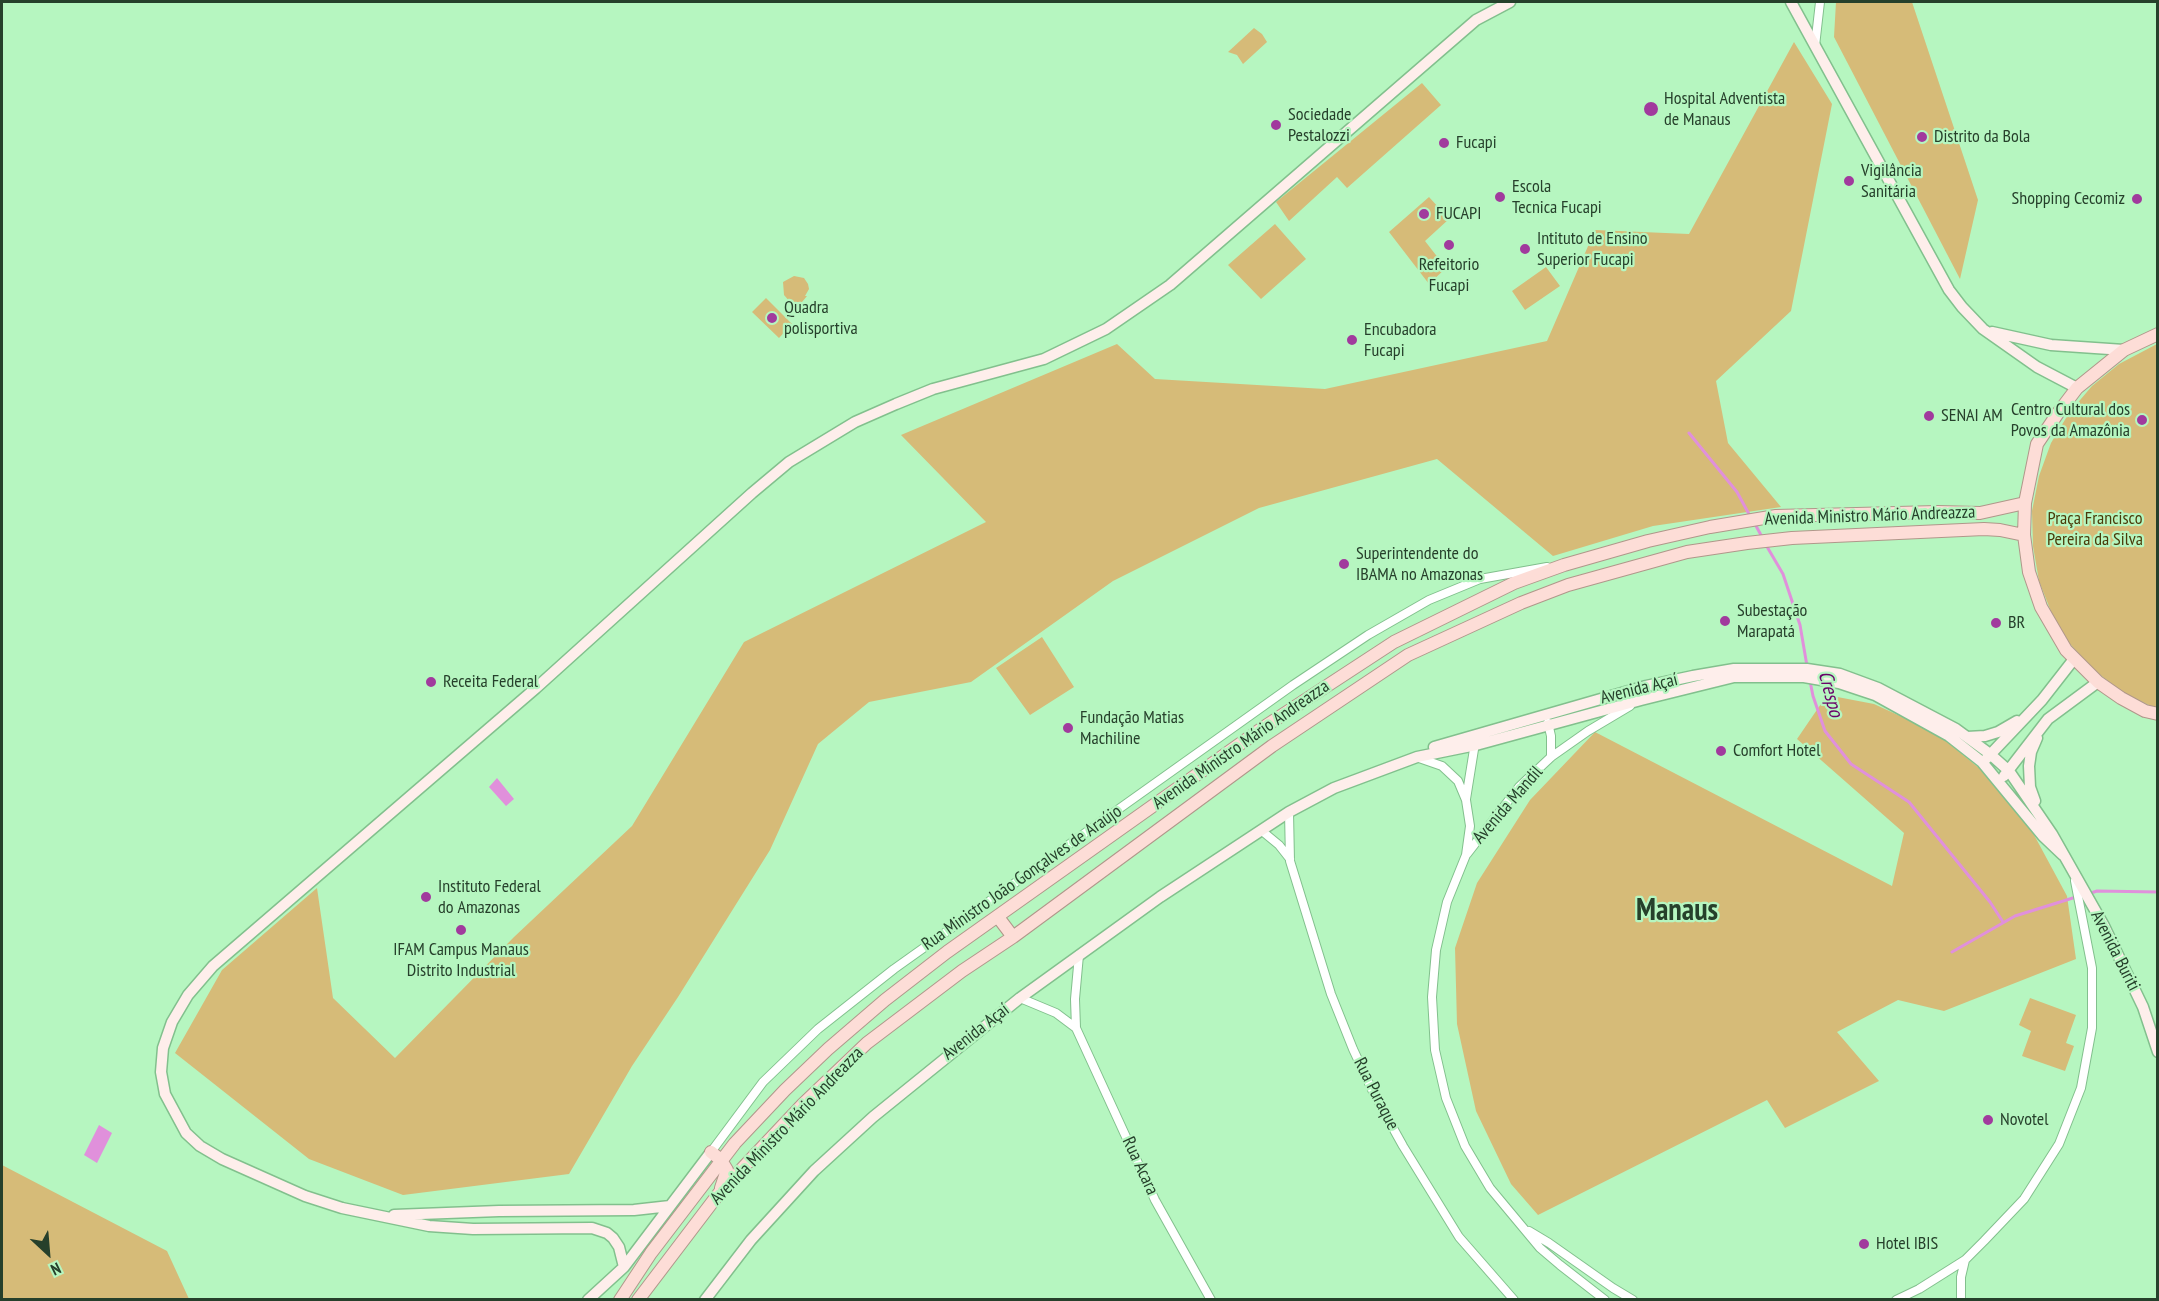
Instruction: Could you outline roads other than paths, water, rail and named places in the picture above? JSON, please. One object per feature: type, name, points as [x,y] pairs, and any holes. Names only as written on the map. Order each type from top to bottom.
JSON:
[{"type":"main road","points":[[2157,334],[2124,350],[2077,388],[2037,444],[2025,503],[2024,535],[2029,572],[2041,607],[2066,650],[2098,682],[2121,698],[2145,711],[2157,714]]},
{"type":"main road","name":"Avenida Ministro Mário Andreazza","points":[[620,1299],[716,1156],[828,1049],[947,952],[1264,727],[1394,642],[1514,583],[1564,565],[1648,541],[1710,527],[1776,516],[1980,513],[2025,503]]},
{"type":"main road","name":"Avenida Ministro Mário Andreazza","points":[[638,1299],[720,1192],[803,1104],[867,1043],[1226,778],[1408,655],[1521,603],[1568,585],[1687,552],[1792,538],[1984,529],[2024,535]]},
{"type":"main road","points":[[998,917],[1013,936]]},
{"type":"main road","points":[[716,1156],[727,1170],[720,1192]]},
{"type":"street","points":[[624,1268],[619,1247],[613,1238],[607,1233],[592,1228],[472,1229],[429,1226],[342,1208],[305,1196],[222,1159],[200,1146],[186,1133],[165,1094],[161,1072],[164,1048],[172,1022],[188,995],[213,966],[536,688],[789,462],[855,422],[896,404],[933,389],[1044,359],[1106,328],[1170,285],[1476,20],[1509,2]]},
{"type":"street","points":[[1791,2],[1949,290],[1983,329],[2037,367],[2077,388]]},
{"type":"street","points":[[1815,46],[1820,2]]},
{"type":"street","points":[[1983,329],[2051,345],[2124,350]]},
{"type":"street","name":"Rua Ministro João Gonçalves de Araújo","points":[[716,1156],[763,1082],[818,1029],[894,969],[1293,685],[1368,635],[1428,600],[1480,579],[1527,569],[1564,565]]},
{"type":"street","points":[[1986,758],[2027,715],[2074,659]]},
{"type":"street","name":"Avenida Açaí","points":[[705,1299],[751,1240],[814,1171],[873,1117],[1020,998],[1160,897],[1289,812],[1334,788],[1545,714],[1693,675],[1734,669],[1807,669],[1840,674],[1878,688],[1949,725],[1967,737],[1986,758]]},
{"type":"street","name":"Avenida Açaí","points":[[1289,812],[1304,797],[1331,782],[1414,753],[1549,726],[1734,677],[1804,677],[1839,683],[1875,695],[1986,758]]},
{"type":"street","points":[[1999,781],[2041,727],[2068,702],[2098,682]]},
{"type":"street","name":"Avenida Mandil","points":[[1466,855],[1519,787],[1551,757],[1588,731],[1641,700]]},
{"type":"street","name":"Avenida Mandil","points":[[1545,714],[1552,743],[1551,757]]},
{"type":"street","points":[[1967,737],[1976,738],[1998,732],[2027,715]]},
{"type":"street","points":[[2041,727],[2028,766],[2030,787],[2041,816]]},
{"type":"street","points":[[1466,800],[1475,740]]},
{"type":"street","name":"Avenida Mandil","points":[[1418,757],[1442,766],[1458,781],[1466,800],[1470,826],[1466,855],[1447,902],[1436,950],[1432,998],[1435,1050],[1446,1098],[1465,1146],[1490,1188],[1522,1228],[1553,1260],[1603,1299]]},
{"type":"street","name":"Avenida Buriti","points":[[1986,758],[2009,771],[2041,816],[2073,871],[2129,975],[2143,1007],[2157,1052]]},
{"type":"street","name":"Avenida Buriti","points":[[1986,758],[1999,781],[2043,836],[2063,855]]},
{"type":"street","name":"Rua Puraque","points":[[1289,812],[1290,861],[1331,994],[1353,1049],[1374,1094],[1459,1237],[1514,1299]]},
{"type":"street","name":"Rua Puraque","points":[[1262,831],[1279,845],[1290,861]]},
{"type":"street","points":[[1896,1299],[1919,1289],[1965,1260],[2024,1199],[2059,1144],[2081,1088],[2092,1029],[2092,968],[2073,871]]},
{"type":"street","name":"Rua Acara","points":[[1079,955],[1075,999],[1076,1028],[1155,1200],[1211,1299]]},
{"type":"street","points":[[1020,998],[1056,1013],[1076,1028]]},
{"type":"street","name":"Avenida Ministro Mário Andreazza","points":[[588,1299],[624,1268],[670,1206],[716,1156]]},
{"type":"street","points":[[378,1216],[634,1210],[670,1206]]},
{"type":"street","points":[[592,1228],[596,1211]]},
{"type":"street","points":[[472,1212],[472,1229]]},
{"type":"street","name":"Avenida Mandil","points":[[1522,1228],[1549,1243],[1613,1288],[1633,1299]]},
{"type":"street","points":[[1961,1299],[1961,1277],[1965,1260]]},
{"type":"waterway","name":"Crespo","points":[[1689,433],[1737,492],[1750,516]]},
{"type":"waterway","name":"Crespo","points":[[1755,524],[1762,537]]},
{"type":"waterway","name":"Crespo","points":[[1766,545],[1783,574],[1800,625],[1807,666]]},
{"type":"waterway","name":"Crespo","points":[[1810,681],[1825,731],[1851,764],[1909,802],[1990,902],[2003,922]]},
{"type":"waterway","name":"Crespo","points":[[2088,894],[2097,891],[2158,892]]},
{"type":"waterway","name":"Crespo","points":[[1952,952],[2015,916],[2076,897]]},
{"type":"place","name":"Hospital Adventista de Manaus","points":[[1651,109]]},
{"type":"place","name":"Sociedade Pestalozzi","points":[[1276,125]]},
{"type":"place","name":"Distrito da Bola","points":[[1922,137]]},
{"type":"place","name":"Fucapi","points":[[1444,143]]},
{"type":"place","name":"Vigilância Sanitária","points":[[1849,181]]},
{"type":"place","name":"Escola Tecnica Fucapi","points":[[1500,197]]},
{"type":"place","name":"Shopping Cecomiz","points":[[2137,199]]},
{"type":"place","name":"FUCAPI","points":[[1424,214]]},
{"type":"place","name":"Refeitorio Fucapi","points":[[1449,245]]},
{"type":"place","name":"Intituto de Ensino Superior Fucapi","points":[[1525,249]]},
{"type":"place","name":"Quadra polisportiva","points":[[772,318]]},
{"type":"place","name":"Encubadora Fucapi","points":[[1352,340]]},
{"type":"place","name":"SENAI AM","points":[[1929,416]]},
{"type":"place","name":"Centro Cultural dos Povos da Amazônia","points":[[2142,420]]},
{"type":"place","name":"Superintendente do IBAMA no Amazonas","points":[[1344,564]]},
{"type":"place","name":"Subestação Marapatá","points":[[1725,621]]},
{"type":"place","name":"BR","points":[[1996,623]]},
{"type":"place","name":"Receita Federal","points":[[431,682]]},
{"type":"place","name":"Fundação Matias Machiline","points":[[1068,728]]},
{"type":"place","name":"Comfort Hotel","points":[[1721,751]]},
{"type":"place","name":"Instituto Federal do Amazonas","points":[[426,897]]},
{"type":"place","name":"IFAM Campus Manaus Distrito Industrial","points":[[461,930]]},
{"type":"place","name":"Novotel","points":[[1988,1120]]},
{"type":"place","name":"Hotel IBIS","points":[[1864,1244]]},
{"type":"district","name":"Manaus","points":[[1677,911]]},
{"type":"park label","name":"Praça Francisco Pereira da Silva","points":[[2095,529]]}]
